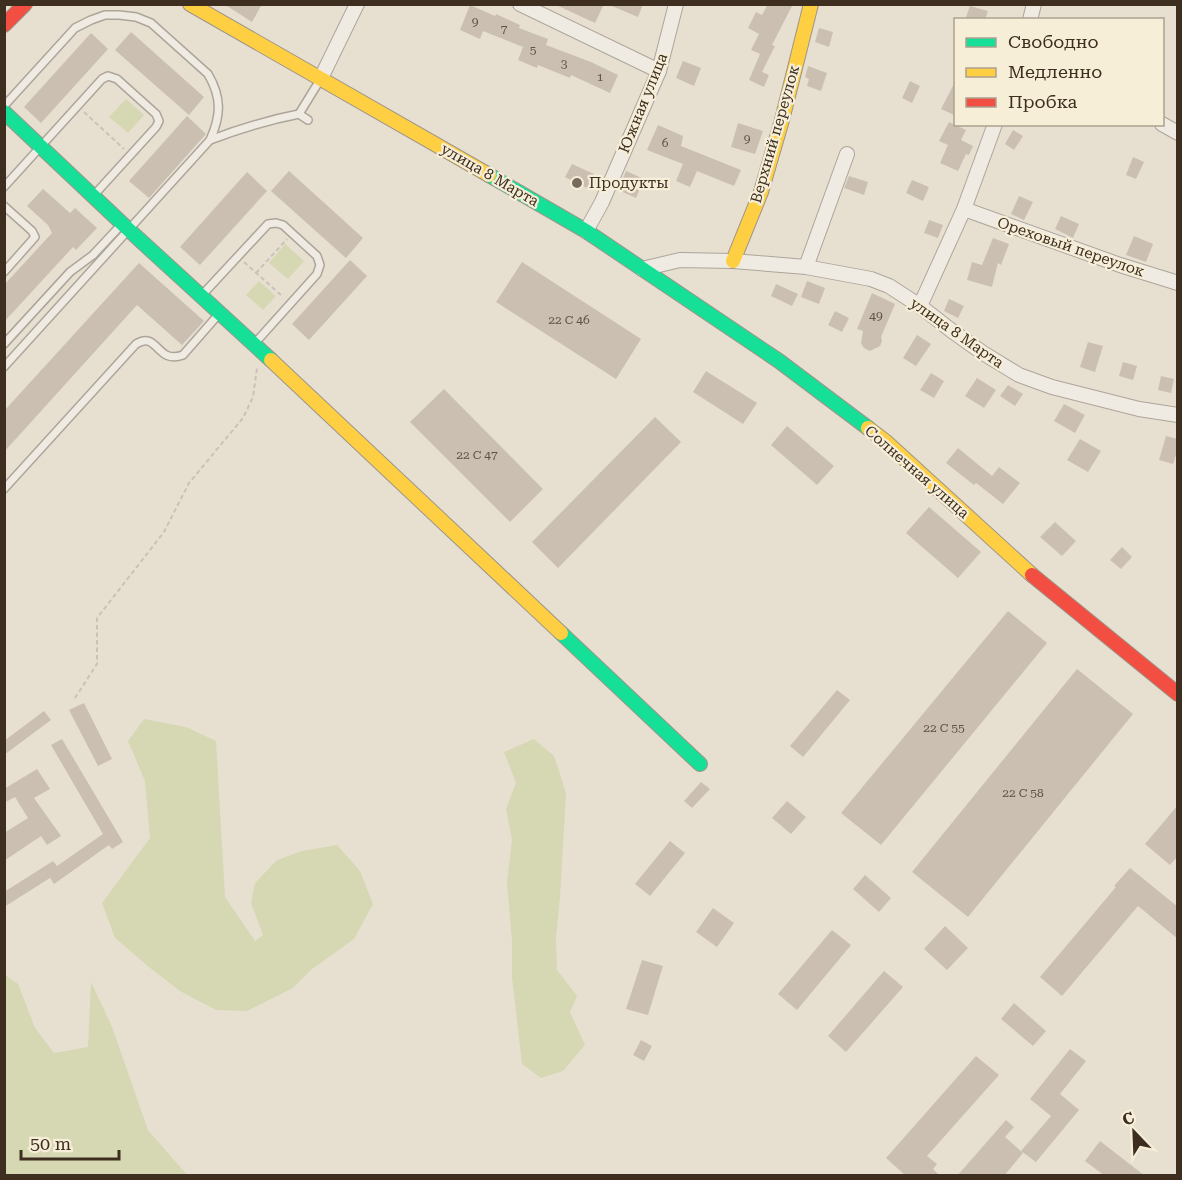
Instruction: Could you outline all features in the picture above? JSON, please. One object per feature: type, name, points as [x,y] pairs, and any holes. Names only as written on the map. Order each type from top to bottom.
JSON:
[{"type":"street","points":[[4,26],[25,4]]},
{"type":"street","name":"улица 8 Марта","points":[[190,4],[586,231],[642,269],[680,260],[733,261],[806,267],[871,279],[889,286],[921,306],[951,331],[1019,375],[1052,387],[1128,406],[1178,415]]},
{"type":"street","points":[[321,78],[357,4]]},
{"type":"street","points":[[520,4],[659,71]]},
{"type":"street","name":"Южная улица","points":[[586,231],[602,202],[659,71],[676,4]]},
{"type":"street","name":"Верхний переулок","points":[[733,261],[761,192],[811,4]]},
{"type":"street","points":[[4,112],[699,764]]},
{"type":"street","points":[[1164,125],[1178,133]]},
{"type":"street","points":[[921,306],[964,210],[994,126]]},
{"type":"street","points":[[806,267],[847,154]]},
{"type":"street","name":"Ореховый переулок","points":[[964,210],[1178,283]]},
{"type":"street","name":"Солнечная улица","points":[[642,269],[779,360],[885,441],[1039,581],[1178,694]]},
{"type":"lane","points":[[4,106],[75,28],[105,15],[119,15],[136,17],[151,23],[208,74],[218,98],[219,113],[210,140],[126,226],[4,368]]},
{"type":"lane","points":[[4,187],[102,79],[108,76],[117,79],[156,114],[159,121],[94,196]]},
{"type":"lane","points":[[210,140],[244,128],[299,114],[321,78]]},
{"type":"lane","points":[[299,114],[308,120]]},
{"type":"lane","points":[[4,206],[32,231],[35,237],[4,272]]},
{"type":"lane","points":[[202,296],[268,224],[279,224],[317,256],[320,265],[317,274],[290,303],[256,346]]},
{"type":"lane","points":[[4,345],[70,272],[126,226]]},
{"type":"lane","points":[[4,489],[136,344],[143,340],[151,342],[170,358],[183,355],[220,313]]},
{"type":"path","points":[[77,106],[131,155]]},
{"type":"path","points":[[256,273],[292,233]]},
{"type":"path","points":[[238,256],[290,303]]},
{"type":"path","points":[[75,698],[97,663],[97,618],[164,532],[189,483],[243,418],[253,397],[256,384],[256,346]]},
{"type":"green space","points":[[126,99],[144,115],[128,133],[109,117]]},
{"type":"green space","points":[[285,244],[304,261],[288,279],[269,263]]},
{"type":"green space","points":[[259,281],[276,296],[263,310],[246,295]]},
{"type":"green space","points":[[144,719],[186,727],[216,741],[225,897],[255,941],[263,935],[251,903],[255,883],[277,860],[302,851],[337,845],[360,871],[373,904],[354,939],[312,969],[293,988],[247,1011],[216,1010],[180,991],[115,938],[102,903],[150,838],[145,781],[128,741]]},
{"type":"green space","points":[[534,739],[554,756],[566,793],[556,937],[557,970],[577,996],[570,1012],[585,1045],[563,1071],[541,1078],[522,1064],[512,977],[512,941],[507,882],[512,840],[506,809],[516,783],[504,752]]},
{"type":"green space","points":[[5,975],[18,984],[35,1028],[54,1053],[88,1047],[91,982],[112,1027],[148,1130],[187,1175],[5,1175]]},
{"type":"building","points":[[224,4],[262,4],[252,22]]},
{"type":"building","points":[[554,4],[604,4],[595,23]]},
{"type":"building","points":[[607,4],[643,4],[638,17]]},
{"type":"building","points":[[768,4],[793,4],[772,45],[775,46],[762,72],[769,75],[764,87],[749,80],[760,54],[751,50],[759,34],[748,28],[756,12],[762,15]]},
{"type":"building","points":[[470,5],[495,16],[496,14],[520,25],[519,28],[548,39],[546,45],[618,75],[610,93],[571,75],[570,78],[538,65],[537,68],[518,60],[523,47],[483,31],[480,39],[460,30]]},
{"type":"building","points":[[970,6],[988,11],[986,18],[966,18]]},
{"type":"building","points":[[819,28],[833,32],[829,47],[815,42]]},
{"type":"building","points":[[131,32],[204,97],[189,115],[115,50]]},
{"type":"building","points":[[91,33],[108,49],[41,123],[24,107]]},
{"type":"building","points":[[683,61],[701,68],[694,86],[676,78]]},
{"type":"building","points":[[808,66],[827,73],[821,91],[807,86],[809,79],[805,77]]},
{"type":"building","points":[[910,81],[920,86],[912,103],[902,98]]},
{"type":"building","points":[[954,84],[954,115],[941,109]]},
{"type":"building","points":[[187,116],[206,134],[149,198],[129,181]]},
{"type":"building","points":[[949,122],[966,130],[961,140],[973,146],[969,155],[966,154],[958,171],[940,163],[948,145],[939,141]]},
{"type":"building","points":[[738,123],[763,131],[755,154],[731,147]]},
{"type":"building","points":[[658,125],[683,136],[681,146],[741,170],[734,186],[697,171],[690,187],[676,181],[683,164],[647,150]]},
{"type":"building","points":[[1013,130],[1023,136],[1014,150],[1005,144]]},
{"type":"building","points":[[1133,157],[1144,162],[1136,179],[1126,175]]},
{"type":"building","points":[[572,164],[594,174],[587,188],[565,177]]},
{"type":"building","points":[[289,171],[363,238],[346,258],[271,191]]},
{"type":"building","points":[[626,171],[644,179],[636,198],[618,190]]},
{"type":"building","points":[[247,172],[267,191],[200,265],[180,247]]},
{"type":"building","points":[[849,176],[868,182],[864,195],[844,188]]},
{"type":"building","points":[[912,180],[929,187],[923,201],[906,193]]},
{"type":"building","points":[[43,189],[70,213],[75,208],[97,228],[76,250],[73,247],[4,322],[4,285],[52,233],[48,225],[27,206]]},
{"type":"building","points":[[1019,196],[1033,202],[1024,220],[1011,214]]},
{"type":"building","points":[[1061,216],[1079,224],[1073,238],[1055,229]]},
{"type":"building","points":[[929,220],[943,225],[938,238],[924,233]]},
{"type":"building","points":[[1134,236],[1153,244],[1146,262],[1126,255]]},
{"type":"building","points":[[993,238],[1009,244],[1001,265],[998,263],[992,287],[967,280],[972,262],[982,265]]},
{"type":"building","points":[[350,260],[367,276],[309,340],[292,324]]},
{"type":"building","points":[[522,262],[641,339],[616,379],[496,302]]},
{"type":"building","points":[[139,263],[204,321],[182,345],[137,305],[4,452],[4,411]]},
{"type":"building","points":[[807,281],[825,288],[819,304],[801,297]]},
{"type":"building","points":[[776,284],[798,294],[792,306],[771,296]]},
{"type":"building","points":[[872,293],[895,304],[881,337],[880,346],[870,351],[861,343],[863,331],[857,329]]},
{"type":"building","points":[[949,299],[964,306],[958,318],[944,311]]},
{"type":"building","points":[[835,311],[849,318],[842,332],[828,325]]},
{"type":"building","points":[[917,335],[931,344],[916,366],[903,358]]},
{"type":"building","points":[[1088,342],[1103,346],[1095,372],[1080,367]]},
{"type":"building","points":[[1123,362],[1137,366],[1133,380],[1119,376]]},
{"type":"building","points":[[706,371],[757,403],[743,424],[693,392]]},
{"type":"building","points":[[931,373],[944,381],[934,398],[920,390]]},
{"type":"building","points":[[1161,376],[1174,379],[1171,393],[1158,390]]},
{"type":"building","points":[[977,378],[996,390],[984,408],[965,396]]},
{"type":"building","points":[[1008,385],[1023,394],[1015,406],[1000,396]]},
{"type":"building","points":[[444,389],[543,489],[510,522],[410,422]]},
{"type":"building","points":[[1064,404],[1085,415],[1075,433],[1054,421]]},
{"type":"building","points":[[655,417],[681,442],[558,568],[532,542]]},
{"type":"building","points":[[787,426],[834,466],[817,485],[771,445]]},
{"type":"building","points":[[1166,436],[1178,439],[1178,449],[1173,464],[1159,460]]},
{"type":"building","points":[[1080,439],[1101,451],[1088,472],[1067,460]]},
{"type":"building","points":[[958,448],[992,476],[999,467],[1020,483],[1003,504],[946,463]]},
{"type":"building","points":[[929,507],[981,552],[958,578],[906,533]]},
{"type":"building","points":[[1055,522],[1076,541],[1062,556],[1040,537]]},
{"type":"building","points":[[1122,547],[1132,557],[1121,569],[1110,560]]},
{"type":"building","points":[[1008,611],[1047,643],[881,845],[841,813]]},
{"type":"building","points":[[1077,669],[1133,714],[968,917],[912,872]]},
{"type":"building","points":[[837,690],[850,700],[803,757],[790,746]]},
{"type":"building","points":[[84,703],[112,759],[98,766],[69,710]]},
{"type":"building","points":[[44,711],[51,720],[4,755],[4,741]]},
{"type":"building","points":[[62,739],[123,842],[112,849],[109,845],[54,884],[50,878],[4,907],[4,892],[53,861],[57,866],[103,834],[51,745]]},
{"type":"building","points":[[37,769],[50,789],[34,798],[61,836],[47,845],[41,836],[4,861],[4,833],[28,818],[15,797],[4,803],[4,789]]},
{"type":"building","points":[[701,782],[710,789],[692,808],[684,801]]},
{"type":"building","points":[[787,801],[806,817],[791,834],[772,818]]},
{"type":"building","points":[[1178,805],[1178,856],[1170,865],[1145,844]]},
{"type":"building","points":[[670,841],[685,853],[650,896],[635,884]]},
{"type":"building","points":[[1130,868],[1178,907],[1178,939],[1138,906],[1062,996],[1040,977]]},
{"type":"building","points":[[865,875],[891,898],[879,912],[853,889]]},
{"type":"building","points":[[713,908],[734,923],[717,947],[696,932]]},
{"type":"building","points":[[945,926],[968,948],[947,970],[924,949]]},
{"type":"building","points":[[832,930],[851,945],[797,1010],[778,994]]},
{"type":"building","points":[[642,960],[663,966],[648,1015],[626,1009]]},
{"type":"building","points":[[884,971],[903,987],[846,1052],[828,1036]]},
{"type":"building","points":[[1014,1003],[1046,1031],[1033,1046],[1001,1019]]},
{"type":"building","points":[[641,1040],[652,1046],[644,1061],[633,1055]]},
{"type":"building","points":[[1070,1049],[1086,1061],[1060,1094],[1079,1110],[1036,1162],[1021,1151],[1051,1116],[1030,1099]]},
{"type":"building","points":[[976,1056],[999,1075],[927,1156],[937,1164],[933,1169],[940,1176],[906,1176],[886,1158]]},
{"type":"building","points":[[1006,1120],[1014,1127],[1005,1137],[1023,1153],[1004,1176],[957,1176]]},
{"type":"building","points":[[1100,1141],[1145,1176],[1105,1176],[1085,1161]]},
{"type":"traffic: fast","points":[[4,112],[271,360]]},
{"type":"traffic: fast","points":[[489,175],[586,231],[779,361],[868,428]]},
{"type":"traffic: fast","points":[[561,633],[700,764]]},
{"type":"traffic: slow","points":[[190,4],[489,175]]},
{"type":"traffic: slow","points":[[733,261],[761,192],[811,4]]},
{"type":"traffic: slow","points":[[271,360],[561,633]]},
{"type":"traffic: slow","points":[[868,428],[1032,575]]},
{"type":"traffic: jam","points":[[4,25],[25,4]]},
{"type":"traffic: jam","points":[[1032,575],[1178,694]]},
{"type":"place","name":"Продукты","points":[[577,183]]}]
